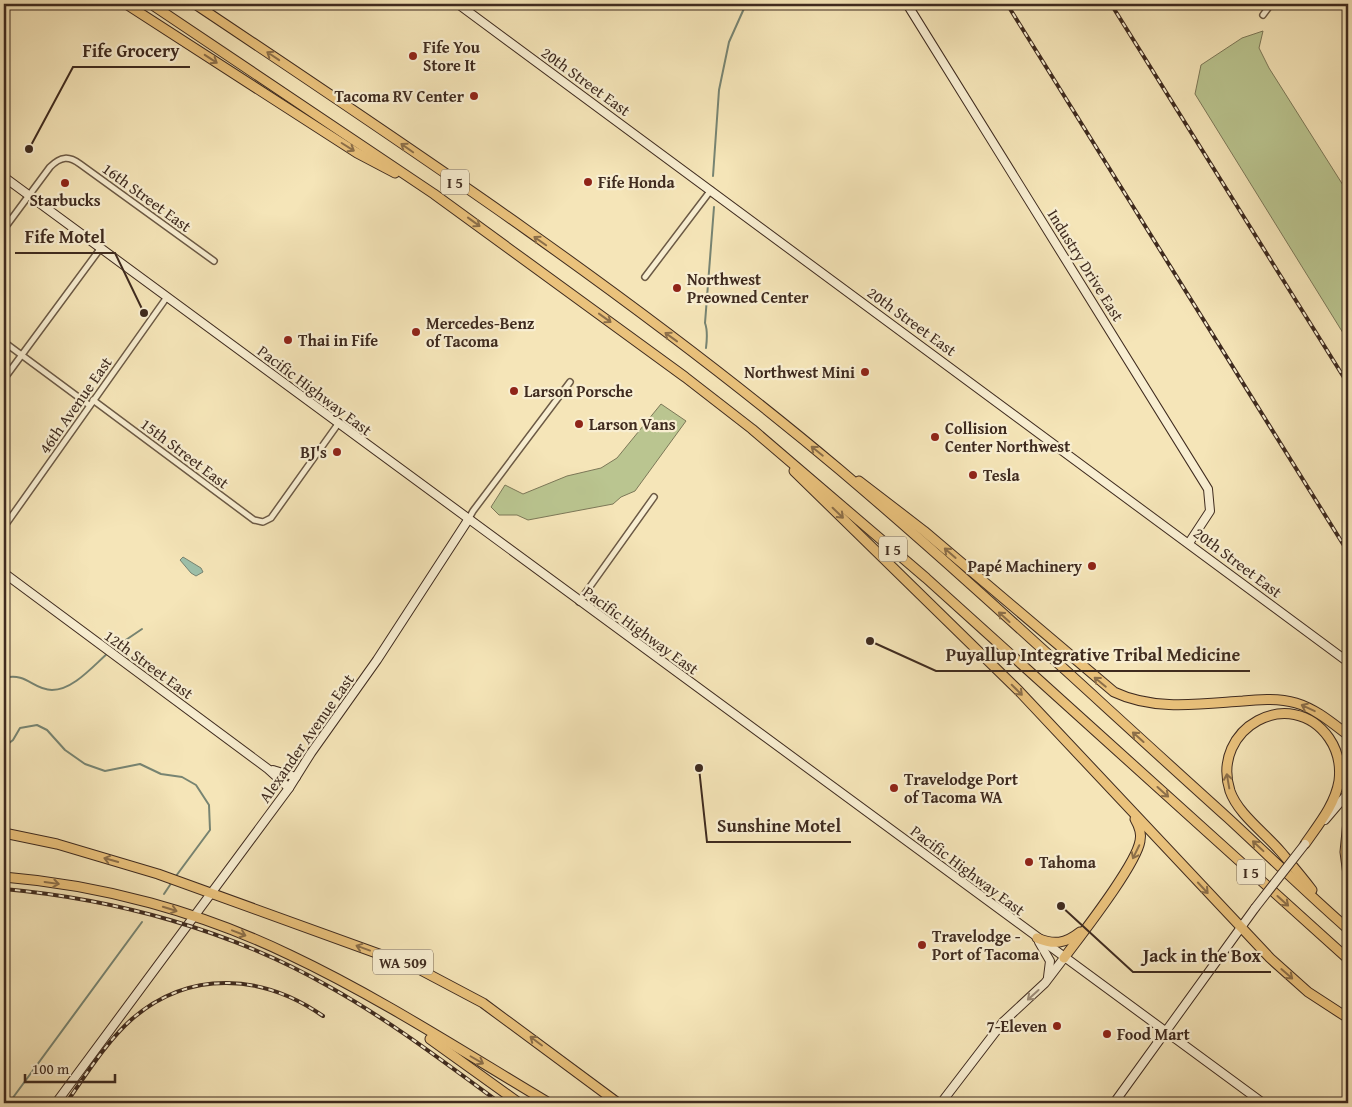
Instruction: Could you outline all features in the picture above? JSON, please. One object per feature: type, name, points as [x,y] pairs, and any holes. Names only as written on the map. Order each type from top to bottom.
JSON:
[{"type":"highway","points":[[126,4],[357,153],[434,194]]},
{"type":"highway","name":"I 5","points":[[151,4],[434,194],[739,419],[926,578],[1348,959]]},
{"type":"highway","name":"I 5","points":[[195,4],[327,91],[576,267],[710,366],[839,470],[1348,928]]},
{"type":"highway","points":[[739,419],[852,526],[1018,691],[1270,958],[1308,992],[1348,1018]]},
{"type":"highway","points":[[839,470],[870,488],[924,530],[1114,692],[1127,698],[1156,704],[1262,699],[1286,701],[1320,714],[1348,735]]},
{"type":"highway","points":[[1305,844],[1335,795],[1340,770],[1338,755],[1327,735],[1310,720],[1288,714],[1266,717],[1251,724],[1242,732],[1230,752],[1227,768],[1231,793],[1238,806],[1281,852],[1333,915]]},
{"type":"highway","points":[[1064,958],[1090,924],[1131,862],[1140,843],[1140,830],[1128,808]]},
{"type":"highway","points":[[1348,821],[1345,852],[1348,875]]},
{"type":"highway","name":"WA 509","points":[[4,833],[57,844],[190,884],[400,961],[444,981],[505,1019],[617,1103]]},
{"type":"highway","name":"WA 509","points":[[4,877],[106,892],[193,916],[290,954],[374,1000],[549,1103]]},
{"type":"highway","points":[[1037,938],[1047,942],[1064,942],[1090,924]]},
{"type":"highway","points":[[374,1000],[519,1103]]},
{"type":"main road","name":"20th Street East","points":[[458,4],[1348,662]]},
{"type":"main road","name":"Industry Drive East","points":[[906,4],[1208,489],[1210,511],[1188,543]]},
{"type":"main road","name":"Pacific Highway East","points":[[4,178],[578,602],[1263,1103]]},
{"type":"main road","name":"Alexander Avenue East","points":[[56,1103],[289,788],[463,532],[468,520]]},
{"type":"main road","name":"12th Street East","points":[[4,575],[268,769],[289,788]]},
{"type":"main road","name":"12th Street East","points":[[268,769],[296,777]]},
{"type":"main road","points":[[1114,1103],[1255,908],[1348,793]]},
{"type":"main road","points":[[1037,938],[1050,961],[1050,975],[1046,983]]},
{"type":"main road","points":[[941,1103],[1003,1022],[1046,983],[1064,958]]},
{"type":"street","points":[[1263,15],[1271,4]]},
{"type":"street","name":"16th Street East","points":[[28,195],[50,167],[63,158],[77,162],[214,261]]},
{"type":"street","points":[[645,277],[711,190]]},
{"type":"street","points":[[4,229],[28,195]]},
{"type":"street","points":[[4,380],[100,248]]},
{"type":"street","name":"46th Avenue East","points":[[4,527],[167,297]]},
{"type":"street","points":[[4,342],[90,405]]},
{"type":"street","name":"Alexander Avenue East","points":[[468,520],[570,382]]},
{"type":"street","name":"15th Street East","points":[[93,400],[254,520],[263,522],[271,518],[338,424]]},
{"type":"street","points":[[578,602],[654,497]]},
{"type":"shaded area","points":[[1263,31],[1259,48],[1269,68],[1348,193],[1348,341],[1195,94],[1201,65],[1242,38]]},
{"type":"shaded area","points":[[661,404],[686,421],[635,491],[621,497],[613,504],[528,520],[517,515],[499,515],[491,507],[505,485],[523,494],[567,476],[601,468],[617,458]]},
{"type":"shaded area","points":[[183,557],[201,568],[203,572],[196,576],[191,573],[180,560]]},
{"type":"waterway","points":[[713,176],[719,90],[729,42],[746,4]]},
{"type":"waterway","points":[[706,348],[707,332],[705,323],[714,207]]},
{"type":"waterway","points":[[111,650],[142,629]]},
{"type":"waterway","points":[[4,678],[19,677],[45,689],[60,689],[75,682],[108,653]]},
{"type":"waterway","points":[[4,747],[13,740],[20,728],[37,725],[47,730],[65,750],[85,764],[105,771],[140,764],[161,774],[182,777],[196,785],[209,805],[210,830],[176,876]]},
{"type":"waterway","points":[[164,894],[172,882]]},
{"type":"waterway","points":[[9,1103],[142,922]]},
{"type":"railway","points":[[1007,4],[1348,552]]},
{"type":"railway","points":[[1111,4],[1348,384]]},
{"type":"railway","points":[[4,889],[46,894],[129,909],[212,933],[252,949],[290,966],[351,999],[416,1042],[500,1103]]},
{"type":"railway","points":[[66,1103],[97,1059],[132,1019],[154,1003],[178,992],[202,985],[227,983],[251,985],[276,992],[300,1002],[323,1016]]},
{"type":"place","name":"Fife You Store It","points":[[413,56]]},
{"type":"place","name":"Tacoma RV Center","points":[[474,96]]},
{"type":"place","name":"Fife Grocery","points":[[29,149]]},
{"type":"place","name":"Fife Honda","points":[[588,182]]},
{"type":"place","name":"Starbucks","points":[[65,183]]},
{"type":"place","name":"Northwest Preowned Center","points":[[677,288]]},
{"type":"place","name":"Fife Motel","points":[[144,313]]},
{"type":"place","name":"Mercedes-Benz of Tacoma","points":[[416,332]]},
{"type":"place","name":"Thai in Fife","points":[[288,340]]},
{"type":"place","name":"Northwest Mini","points":[[865,372]]},
{"type":"place","name":"Larson Porsche","points":[[514,391]]},
{"type":"place","name":"Larson Vans","points":[[579,424]]},
{"type":"place","name":"Collision Center Northwest","points":[[935,437]]},
{"type":"place","name":"BJ's","points":[[337,452]]},
{"type":"place","name":"Tesla","points":[[973,475]]},
{"type":"place","name":"Papé Machinery","points":[[1092,566]]},
{"type":"place","name":"Puyallup Integrative Tribal Medicine","points":[[870,641]]},
{"type":"place","name":"Sunshine Motel","points":[[699,768]]},
{"type":"place","name":"Travelodge Port of Tacoma WA","points":[[894,788]]},
{"type":"place","name":"Tahoma","points":[[1029,862]]},
{"type":"place","name":"Jack in the Box","points":[[1061,906]]},
{"type":"place","name":"Travelodge - Port of Tacoma","points":[[922,945]]},
{"type":"place","name":"7-Eleven","points":[[1057,1026]]},
{"type":"place","name":"Food Mart","points":[[1107,1034]]}]
